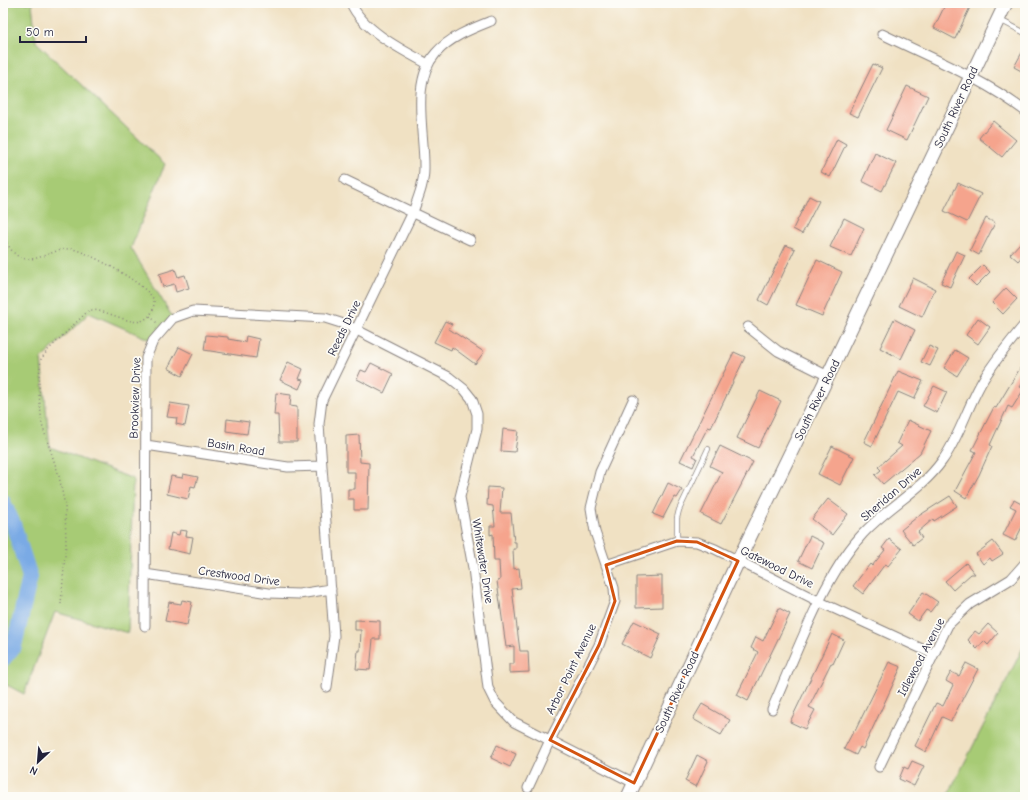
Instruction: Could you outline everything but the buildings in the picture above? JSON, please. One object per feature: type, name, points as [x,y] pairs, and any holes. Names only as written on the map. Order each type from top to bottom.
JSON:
[{"type":"street","points":[[351,3],[353,8],[374,30],[392,45],[428,64]]},
{"type":"street","name":"South River Road","points":[[628,797],[738,561],[1006,3]]},
{"type":"street","name":"Reeds Drive","points":[[327,687],[334,636],[319,424],[322,400],[413,212],[422,188],[424,169],[421,90],[428,64],[436,53],[445,45],[468,31],[490,21]]},
{"type":"street","points":[[882,34],[970,76],[1002,94],[1025,112]]},
{"type":"street","points":[[345,180],[470,240]]},
{"type":"street","name":"Brookview Drive","points":[[145,626],[146,358],[153,341],[173,318],[193,311],[325,318],[357,330]]},
{"type":"street","name":"Sheridan Drive","points":[[772,709],[820,602],[841,561],[860,537],[879,518],[926,482],[943,460],[983,380],[1006,347],[1025,324]]},
{"type":"street","points":[[748,327],[778,351],[828,376]]},
{"type":"street","name":"Whitewater Drive","points":[[357,330],[449,377],[464,389],[472,399],[477,414],[477,429],[460,497],[473,568],[488,688],[495,702],[514,722],[634,783]]},
{"type":"street","name":"Arbor Point Avenue","points":[[528,788],[550,740],[599,645],[615,600],[614,588],[596,532],[592,508],[600,472],[632,400]]},
{"type":"street","name":"Basin Road","points":[[146,445],[288,467],[322,466]]},
{"type":"street","name":"Gatewood Drive","points":[[606,565],[677,541],[696,542],[820,602],[933,654]]},
{"type":"street","name":"Idlewood Avenue","points":[[880,767],[948,625],[970,604],[1011,579],[1025,563]]},
{"type":"street","name":"Crestwood Drive","points":[[145,574],[269,593],[299,594],[331,589]]},
{"type":"lane","points":[[998,19],[1025,33]]},
{"type":"lane","points":[[677,541],[677,518],[679,510],[708,449]]},
{"type":"path","points":[[3,236],[14,254],[22,258],[32,259],[61,250],[72,249],[85,252],[136,283],[149,292],[154,299],[154,307],[150,316],[141,321],[134,322],[99,310],[89,310],[48,350],[41,359],[38,394],[42,425],[59,476],[65,506],[66,544],[61,604]]},
{"type":"highlighted area","points":[[677,541],[697,542],[738,561],[634,783],[550,740],[599,645],[615,601],[606,565]]},
{"type":"green space","points":[[3,3],[32,3],[36,42],[165,164],[131,248],[173,318],[153,341],[89,313],[41,359],[50,447],[133,479],[128,633],[55,612],[24,694],[3,683]]},
{"type":"green space","points":[[1025,644],[1025,797],[947,797]]},
{"type":"waterway","points":[[3,502],[13,524],[30,577],[14,646],[3,659]]}]
